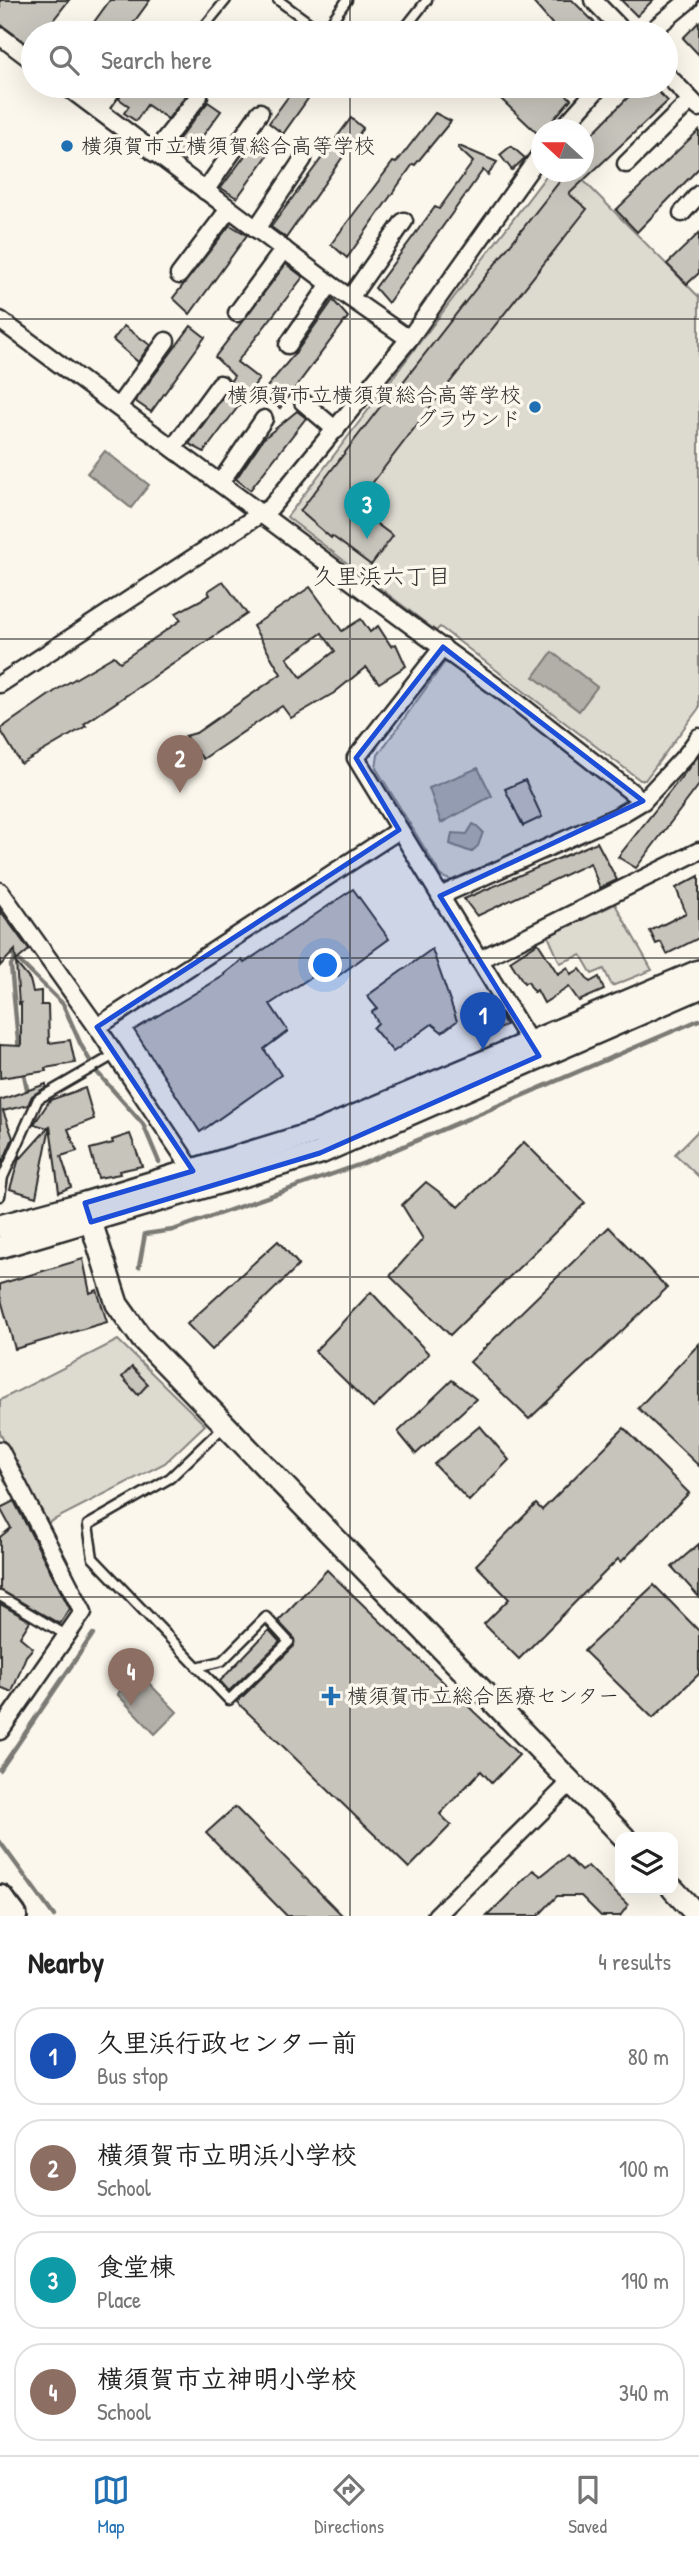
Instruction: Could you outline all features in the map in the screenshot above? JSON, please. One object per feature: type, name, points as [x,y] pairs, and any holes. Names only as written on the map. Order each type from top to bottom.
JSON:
[{"type":"highway","points":[[0,1899],[13,1916]]},
{"type":"street","points":[[593,0],[613,21]]},
{"type":"street","points":[[664,21],[689,0]]},
{"type":"street","points":[[0,36],[21,52]]},
{"type":"street","points":[[626,164],[695,104],[678,87]]},
{"type":"street","points":[[82,98],[330,284],[409,339]]},
{"type":"street","points":[[98,110],[106,98]]},
{"type":"street","points":[[154,153],[197,98]]},
{"type":"street","points":[[572,119],[590,98]]},
{"type":"street","points":[[205,191],[260,112]]},
{"type":"street","points":[[256,229],[303,159]]},
{"type":"street","points":[[0,684],[271,507],[409,339],[531,166]]},
{"type":"street","points":[[682,214],[699,194]]},
{"type":"street","points":[[179,275],[229,209]]},
{"type":"street","points":[[350,298],[404,221]]},
{"type":"street","points":[[237,313],[284,249]]},
{"type":"street","points":[[288,345],[330,284]]},
{"type":"street","points":[[0,320],[443,647],[643,801]]},
{"type":"street","points":[[118,407],[166,341]]},
{"type":"street","points":[[173,448],[220,384]]},
{"type":"street","points":[[303,402],[336,430]]},
{"type":"street","points":[[220,483],[264,419]]},
{"type":"street","points":[[443,647],[356,758],[534,1049]]},
{"type":"street","points":[[440,896],[618,816],[643,801],[687,754],[699,737]]},
{"type":"street","points":[[97,1027],[399,830]]},
{"type":"street","points":[[479,960],[699,851]]},
{"type":"street","points":[[0,891],[97,1027],[199,1179]]},
{"type":"street","points":[[534,1049],[699,971]]},
{"type":"street","points":[[0,1247],[88,1212],[199,1179],[699,988]]},
{"type":"street","points":[[0,1227],[88,1212]]},
{"type":"street","points":[[88,1212],[117,1304],[142,1339],[619,1832]]},
{"type":"street","points":[[0,1450],[5,1473],[83,1612],[0,1731]]},
{"type":"street","points":[[436,1916],[572,1781]]},
{"type":"street","points":[[678,1894],[698,1916]]},
{"type":"lane","points":[[209,21],[226,0]]},
{"type":"lane","points":[[278,0],[307,21]]},
{"type":"lane","points":[[332,21],[347,0]]},
{"type":"lane","points":[[410,21],[427,0]]},
{"type":"lane","points":[[0,1196],[3,1177],[38,1099],[114,1055]]},
{"type":"lane","points":[[197,1667],[222,1661],[266,1618],[289,1642],[229,1700],[197,1667],[93,1558],[89,1525],[170,1478],[225,1425]]},
{"type":"lane","points":[[0,1596],[65,1636]]},
{"type":"highlighted area","points":[[443,647],[643,801],[440,896],[539,1056],[320,1153],[91,1222],[85,1203],[193,1171],[97,1027],[399,830],[356,758]]},
{"type":"shaded area","name":"横須賀市立横須賀総合高等学校 グラウンド","points":[[541,182],[585,182],[699,297],[699,708],[645,780],[640,780],[440,627],[436,631],[287,517]]},
{"type":"shaded area","points":[[105,451],[149,485],[131,508],[87,473]]},
{"type":"shaded area","points":[[552,652],[597,687],[579,711],[534,677]]},
{"type":"shaded area","points":[[453,662],[625,793],[624,804],[453,881],[442,877],[376,768],[378,755],[444,663]]},
{"type":"shaded area","points":[[478,768],[492,796],[441,823],[429,788]]},
{"type":"shaded area","points":[[473,824],[483,832],[478,846],[471,852],[450,844],[452,833],[467,834]]},
{"type":"shaded area","points":[[615,904],[652,970],[612,986],[604,969],[592,974],[581,955],[560,963],[548,936]]},
{"type":"shaded area","points":[[699,1130],[699,1177],[675,1154]]},
{"type":"shaded area","points":[[118,1340],[205,1425],[165,1463],[46,1524],[0,1433],[0,1400]]},
{"type":"shaded area","points":[[139,1673],[177,1712],[155,1734],[117,1694]]},
{"type":"building","points":[[0,0],[69,0],[52,21],[21,21],[21,39],[0,24]]},
{"type":"building","points":[[110,0],[150,0],[135,21],[95,21]]},
{"type":"building","points":[[531,0],[572,0],[593,21],[549,21]]},
{"type":"building","points":[[621,0],[653,0],[637,16]]},
{"type":"building","points":[[699,22],[699,55],[683,38]]},
{"type":"building","points":[[184,98],[168,119],[147,105],[136,121],[124,113],[129,106],[119,99]]},
{"type":"building","points":[[287,98],[308,98],[283,134],[269,123]]},
{"type":"building","points":[[627,98],[665,98],[668,101],[594,171],[594,132]]},
{"type":"building","points":[[501,99],[571,99],[554,119],[531,119],[531,127]]},
{"type":"building","points":[[208,102],[221,111],[185,160],[171,149]]},
{"type":"building","points":[[435,113],[451,121],[415,165],[413,164],[347,258],[331,244],[393,162],[396,163]]},
{"type":"building","points":[[351,118],[363,128],[286,238],[271,227]]},
{"type":"building","points":[[699,130],[699,168],[637,232],[616,210]]},
{"type":"building","points":[[258,138],[273,148],[237,198],[221,188]]},
{"type":"building","points":[[459,146],[497,162],[488,175],[483,170],[388,303],[375,288],[435,207],[439,209],[473,162]]},
{"type":"building","points":[[511,146],[525,158],[512,170],[500,155]]},
{"type":"building","points":[[559,182],[582,182],[569,194],[587,209],[354,507],[393,536],[371,565],[332,536],[331,538],[300,511],[397,385],[399,387]]},
{"type":"building","points":[[230,225],[247,235],[190,314],[173,298]]},
{"type":"building","points":[[699,233],[699,273],[687,284],[667,264]]},
{"type":"building","points":[[286,264],[303,277],[237,362],[259,379],[204,452],[189,444],[228,390],[234,376],[215,357]]},
{"type":"building","points":[[333,300],[348,317],[280,408],[261,394],[297,351]]},
{"type":"building","points":[[124,326],[150,345],[138,362],[113,340]]},
{"type":"building","points":[[191,326],[205,337],[151,412],[135,401]]},
{"type":"building","points":[[297,411],[306,418],[250,490],[236,479],[263,439]]},
{"type":"building","points":[[223,581],[247,614],[84,724],[86,726],[21,764],[0,729],[61,687],[114,656],[120,662],[181,620],[176,613],[210,595],[208,591]]},
{"type":"building","points":[[310,587],[342,631],[361,619],[370,632],[378,626],[391,646],[396,644],[406,666],[379,683],[366,667],[334,693],[291,718],[282,706],[203,759],[185,736],[196,733],[281,674],[253,626]],"holes":[[[322,633],[335,651],[301,677],[287,658]]]},
{"type":"building","points":[[699,755],[699,785],[636,868],[618,857]]},
{"type":"building","points":[[525,780],[542,817],[523,826],[505,789]]},
{"type":"building","points":[[597,842],[617,880],[600,888],[590,863],[477,916],[464,899]]},
{"type":"building","points":[[699,876],[699,938],[667,954],[661,942],[656,944],[650,931],[686,913],[676,888]]},
{"type":"building","points":[[353,889],[389,939],[338,976],[319,972],[270,1004],[288,1031],[264,1049],[281,1075],[200,1132],[134,1030],[225,975],[242,960],[244,963]]},
{"type":"building","points":[[0,910],[29,950],[16,961],[15,950],[0,966]]},
{"type":"building","points":[[538,943],[558,974],[568,967],[571,974],[580,969],[590,982],[599,977],[604,990],[579,1001],[569,987],[544,1003],[537,990],[534,992],[528,982],[524,983],[510,961]]},
{"type":"building","points":[[432,949],[457,1021],[442,1032],[432,1024],[393,1052],[373,1028],[378,1023],[372,1012],[377,1008],[367,996]]},
{"type":"building","points":[[16,963],[30,980],[33,992],[41,991],[41,1005],[48,1005],[49,1043],[70,1040],[75,1063],[45,1068],[46,1071],[0,1078],[0,1045],[21,1046],[21,1003],[19,1004]]},
{"type":"building","points":[[498,1011],[506,1025],[492,1033],[483,1020]]},
{"type":"building","points":[[46,1084],[46,1087],[32,1096],[28,1105],[3,1111],[13,1138],[2,1164],[0,1100]]},
{"type":"building","points":[[85,1088],[94,1119],[68,1129],[77,1151],[61,1156],[71,1187],[59,1192],[50,1126],[36,1197],[10,1189],[20,1155],[21,1158],[48,1128],[34,1124],[50,1100]]},
{"type":"building","points":[[130,1134],[142,1166],[98,1178],[90,1149],[113,1143],[112,1140]]},
{"type":"building","points":[[524,1142],[585,1203],[450,1335],[390,1276],[423,1239],[402,1205],[426,1182],[459,1207]]},
{"type":"building","points":[[609,1227],[667,1288],[529,1419],[470,1362]]},
{"type":"building","points":[[278,1241],[299,1265],[212,1350],[187,1324]]},
{"type":"building","points":[[83,1259],[90,1293],[97,1290],[107,1322],[15,1349],[0,1296],[0,1284]]},
{"type":"building","points":[[371,1292],[429,1354],[373,1408],[315,1351]]},
{"type":"building","points":[[699,1344],[699,1466],[638,1408]]},
{"type":"building","points":[[132,1367],[148,1384],[138,1395],[122,1377]]},
{"type":"building","points":[[452,1380],[476,1399],[416,1454],[398,1432]]},
{"type":"building","points":[[480,1426],[509,1460],[469,1501],[434,1464]]},
{"type":"building","points":[[624,1428],[689,1493],[621,1562],[618,1559],[519,1659],[484,1624],[509,1599],[476,1565],[536,1504],[542,1510]]},
{"type":"building","points":[[14,1501],[70,1609],[60,1624],[0,1590],[0,1537],[11,1528],[0,1508]]},
{"type":"building","points":[[699,1544],[699,1597],[672,1567]]},
{"type":"building","points":[[327,1570],[519,1755],[492,1783],[481,1771],[440,1814],[451,1825],[409,1868],[237,1702],[294,1646],[294,1638],[278,1621]]},
{"type":"building","points":[[654,1585],[699,1631],[699,1674],[653,1718],[584,1651]]},
{"type":"building","points":[[0,1604],[30,1621],[20,1637],[33,1648],[26,1656],[12,1692],[0,1687]]},
{"type":"building","points":[[269,1630],[280,1642],[229,1691],[220,1681]]},
{"type":"building","points":[[235,1807],[343,1916],[287,1916],[206,1833]]},
{"type":"building","points":[[566,1856],[581,1871],[588,1866],[628,1905],[620,1916],[601,1916],[581,1896],[557,1896],[538,1916],[487,1916],[533,1870],[541,1876]]},
{"type":"waterway","points":[[9,951],[63,1004],[96,1071],[143,1124],[159,1162]]},
{"type":"waterway","points":[[16,958],[11,965],[19,1051]]},
{"type":"waterway","points":[[139,1267],[145,1234],[173,1230],[364,1163],[699,1020]]},
{"type":"waterway","points":[[23,1070],[30,1103]]},
{"type":"waterway","points":[[0,1770],[93,1634]]},
{"type":"waterway","points":[[0,1842],[54,1916]]},
{"type":"place","name":"横須賀市立横須賀総合高等学校","points":[[67,146]]},
{"type":"place","name":"横須賀市立横須賀総合高等学校 グラウンド","points":[[535,407]]},
{"type":"place","name":"食堂棟","points":[[367,539]]},
{"type":"place","name":"横須賀市立明浜小学校","points":[[180,793]]},
{"type":"place","name":"久里浜行政センター前","points":[[483,1050]]},
{"type":"place","name":"横須賀市立総合医療センター","points":[[331,1696]]},
{"type":"place","name":"横須賀市立神明小学校","points":[[131,1706]]},
{"type":"district","name":"久里浜六丁目","points":[[382,576]]}]
